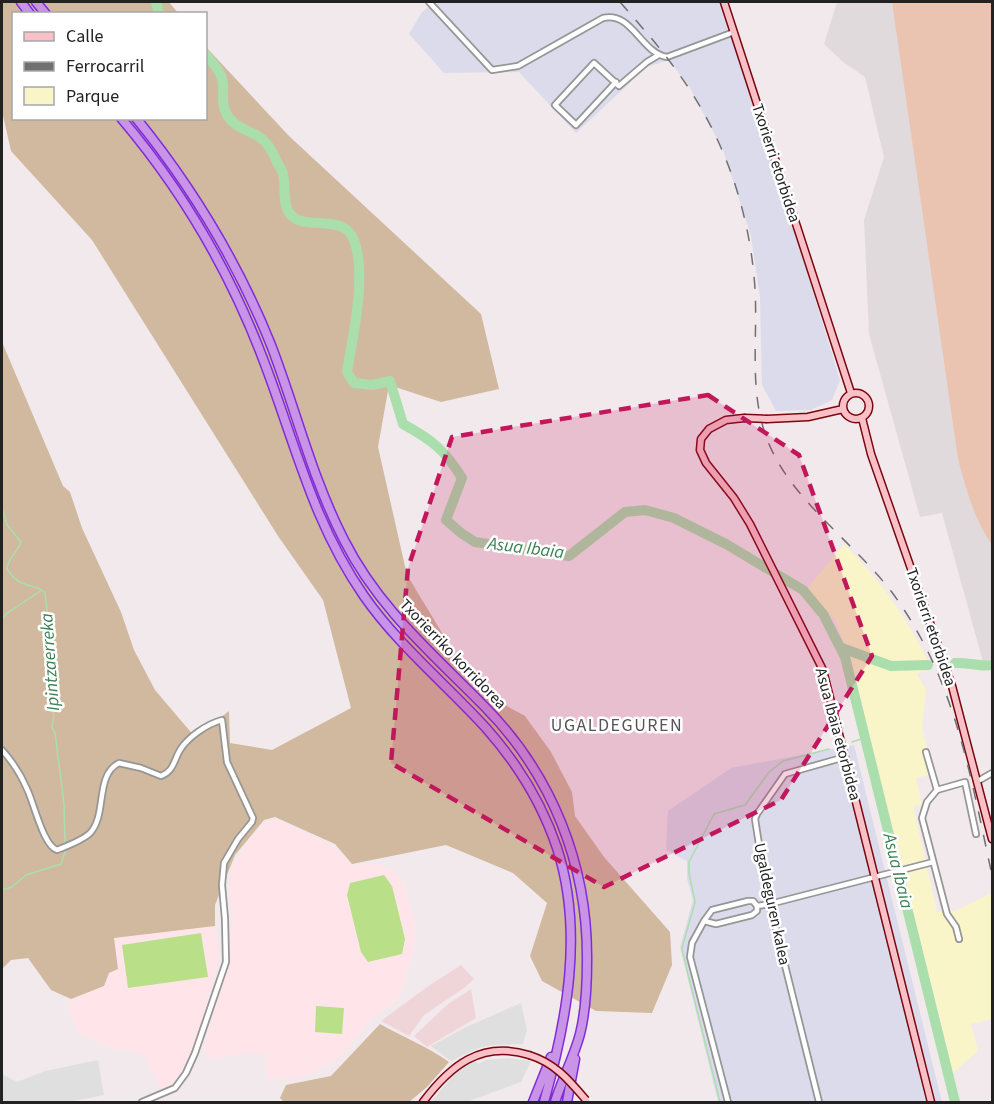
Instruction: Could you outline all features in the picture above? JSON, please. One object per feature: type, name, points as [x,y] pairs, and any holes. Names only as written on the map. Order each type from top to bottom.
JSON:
[{"type":"highway","name":"Txorierriko korridorea","points":[[123,120],[183,202],[209,244],[233,290],[263,358],[318,514],[342,563],[382,620],[497,740],[524,778],[538,803],[561,862],[568,904],[571,962],[560,1038],[544,1102]]},
{"type":"highway","name":"Txorierriko korridorea","points":[[137,120],[193,195],[239,275],[270,344],[329,511],[357,564],[403,626],[504,728],[530,763],[553,803],[566,832],[577,867],[585,909],[588,944],[587,991],[580,1034],[557,1102]]},
{"type":"highway","points":[[567,1102],[580,1034]]},
{"type":"highway","points":[[533,1102],[560,1038]]},
{"type":"street","points":[[429,2],[490,68],[496,70],[518,66],[603,18],[614,16],[624,21],[657,56]]},
{"type":"street","name":"Txorierri etorbidea","points":[[724,2],[851,393],[860,393],[867,398],[868,411],[862,418],[871,454],[949,676],[993,839]]},
{"type":"street","points":[[615,82],[576,125],[555,105],[594,63],[615,82],[619,86],[646,62],[657,56],[667,57],[734,32]]},
{"type":"street","points":[[851,393],[845,398],[843,409],[850,418],[862,418]]},
{"type":"street","name":"Asua Ibaia etorbidea","points":[[843,409],[808,417],[726,420],[716,423],[709,429],[701,440],[700,450],[706,463],[743,511],[805,631],[822,670],[932,1102]]},
{"type":"street","points":[[2,750],[15,766],[27,789],[47,840],[52,849],[57,850],[90,833],[96,822],[106,780],[112,766],[119,763],[161,776],[168,773],[181,749],[200,731],[222,720],[227,762],[253,818],[224,863],[222,885],[226,962],[186,1073],[175,1088],[142,1102]]},
{"type":"street","points":[[926,752],[937,790]]},
{"type":"street","name":"Ugaldeguren kalea","points":[[819,1102],[770,904],[755,819],[756,814],[785,774],[845,757]]},
{"type":"street","points":[[978,781],[993,773]]},
{"type":"street","points":[[958,939],[956,927],[946,914],[922,818],[927,802],[937,790],[965,782],[976,834]]},
{"type":"street","points":[[757,906],[933,862]]},
{"type":"street","points":[[705,921],[716,924],[752,915],[757,911],[757,906],[753,901],[748,901],[712,910],[705,921],[692,943],[690,957],[728,1102]]},
{"type":"street","points":[[421,1102],[456,1066],[478,1055],[500,1050],[529,1055],[547,1062],[562,1072],[587,1101]]},
{"type":"highlighted area","points":[[708,395],[799,455],[872,656],[781,800],[604,887],[391,763],[408,568],[452,437]]},
{"type":"shaded area","points":[[2,2],[169,2],[177,12],[12,12],[12,120],[207,120],[207,48],[289,136],[481,314],[499,389],[441,402],[389,385],[378,447],[407,575],[456,656],[481,692],[525,716],[551,752],[572,792],[575,816],[604,857],[670,932],[672,965],[652,1013],[596,1011],[542,981],[530,956],[547,903],[513,873],[446,845],[352,864],[335,844],[275,817],[264,820],[235,855],[215,905],[215,926],[114,938],[118,969],[109,973],[104,986],[71,999],[51,990],[28,958],[11,960],[2,969],[2,342],[63,486],[70,492],[82,528],[121,612],[134,650],[155,690],[195,737],[229,711],[230,743],[272,750],[351,708],[323,600],[278,536],[92,240],[11,151],[2,111]]},
{"type":"shaded area","points":[[435,2],[724,2],[840,380],[832,400],[811,410],[776,411],[762,385],[760,297],[751,236],[723,150],[690,88],[669,60],[647,67],[576,133],[519,72],[444,73],[409,34],[422,12]]},
{"type":"shaded area","points":[[837,2],[992,2],[992,659],[983,662],[942,513],[920,517],[869,334],[864,220],[884,157],[865,77],[843,62],[824,44]]},
{"type":"shaded area","points":[[892,2],[992,2],[992,545],[975,514],[958,459]]},
{"type":"shaded area","points":[[854,745],[942,1102],[718,1102],[680,947],[693,900],[687,879],[687,861],[666,850],[668,811],[731,768]]},
{"type":"shaded area","points":[[277,819],[333,846],[353,865],[379,864],[399,876],[404,885],[416,926],[414,947],[401,994],[391,1006],[373,1016],[339,1059],[302,1077],[267,1080],[265,1054],[243,1053],[214,1060],[206,1055],[203,1048],[232,954],[228,951],[233,919],[228,888],[232,868],[250,839],[265,822]]},
{"type":"shaded area","points":[[215,926],[219,961],[192,1054],[171,1084],[162,1090],[144,1056],[138,1052],[112,1049],[77,1030],[69,1010],[71,999],[104,986],[114,938]]},
{"type":"shaded area","points":[[461,965],[474,979],[424,1015],[409,1036],[381,1021],[427,987]]},
{"type":"shaded area","points":[[471,989],[476,1018],[427,1047],[414,1036],[448,1004]]},
{"type":"shaded area","points":[[521,1003],[527,1030],[523,1044],[481,1047],[451,1061],[431,1046],[464,1028]]},
{"type":"shaded area","points":[[380,1024],[449,1062],[427,1087],[409,1102],[284,1102],[280,1098],[286,1085],[331,1076]]},
{"type":"shaded area","points":[[508,1058],[531,1061],[521,1082],[467,1102],[431,1102],[454,1074],[472,1060],[479,1064],[486,1060]]},
{"type":"shaded area","points":[[98,1060],[104,1095],[69,1102],[2,1102],[2,1074],[17,1082],[45,1071]]},
{"type":"green space","points":[[844,544],[893,602],[931,667],[917,674],[926,690],[922,728],[933,774],[916,778],[922,805],[913,806],[937,912],[955,911],[992,893],[992,1019],[971,1024],[978,1051],[953,1073],[852,664],[835,620],[807,589]]},
{"type":"green space","points":[[384,875],[392,886],[405,939],[402,954],[368,962],[361,952],[347,895],[350,883]]},
{"type":"green space","points":[[201,933],[208,977],[128,988],[122,945]]},
{"type":"green space","points":[[316,1006],[344,1008],[342,1034],[315,1032]]},
{"type":"waterway","name":"Asua Ibaia","points":[[156,2],[158,12]]},
{"type":"waterway","name":"Asua Ibaia","points":[[207,56],[220,73],[224,106],[229,118],[236,125],[262,138],[272,151],[283,174],[285,201],[290,214],[305,222],[333,224],[341,227],[349,232],[354,240],[358,254],[359,287],[347,372],[354,383],[372,385],[390,381],[403,424],[437,446],[462,478],[446,520],[475,542],[569,556],[625,512],[645,510],[674,518],[726,544],[803,590],[823,614],[845,657],[955,1102]]},
{"type":"waterway","name":"Ipintzaerreka","points":[[2,508],[7,525],[21,542],[9,561],[7,569],[17,580],[45,593],[50,635],[47,654],[54,717],[52,727],[55,733],[64,804],[65,844]]},
{"type":"waterway","points":[[2,619],[42,590]]},
{"type":"waterway","points":[[842,648],[891,666],[928,665]]},
{"type":"waterway","points":[[955,663],[992,665]]},
{"type":"waterway","points":[[852,742],[864,738]]},
{"type":"waterway","points":[[720,1102],[682,948],[695,902],[689,862],[714,814],[745,805],[769,772],[783,761],[829,749]]},
{"type":"waterway","name":"Ipintzaerreka","points":[[2,890],[12,887],[26,875],[61,864],[65,852]]},
{"type":"railway","points":[[620,2],[663,52],[693,94],[720,146],[731,174],[747,230],[752,259],[756,309],[756,387],[762,425],[769,444],[793,484],[891,591],[931,657],[957,727],[992,875]]},
{"type":"district","name":"UGALDEGUREN","points":[[617,725]]}]
